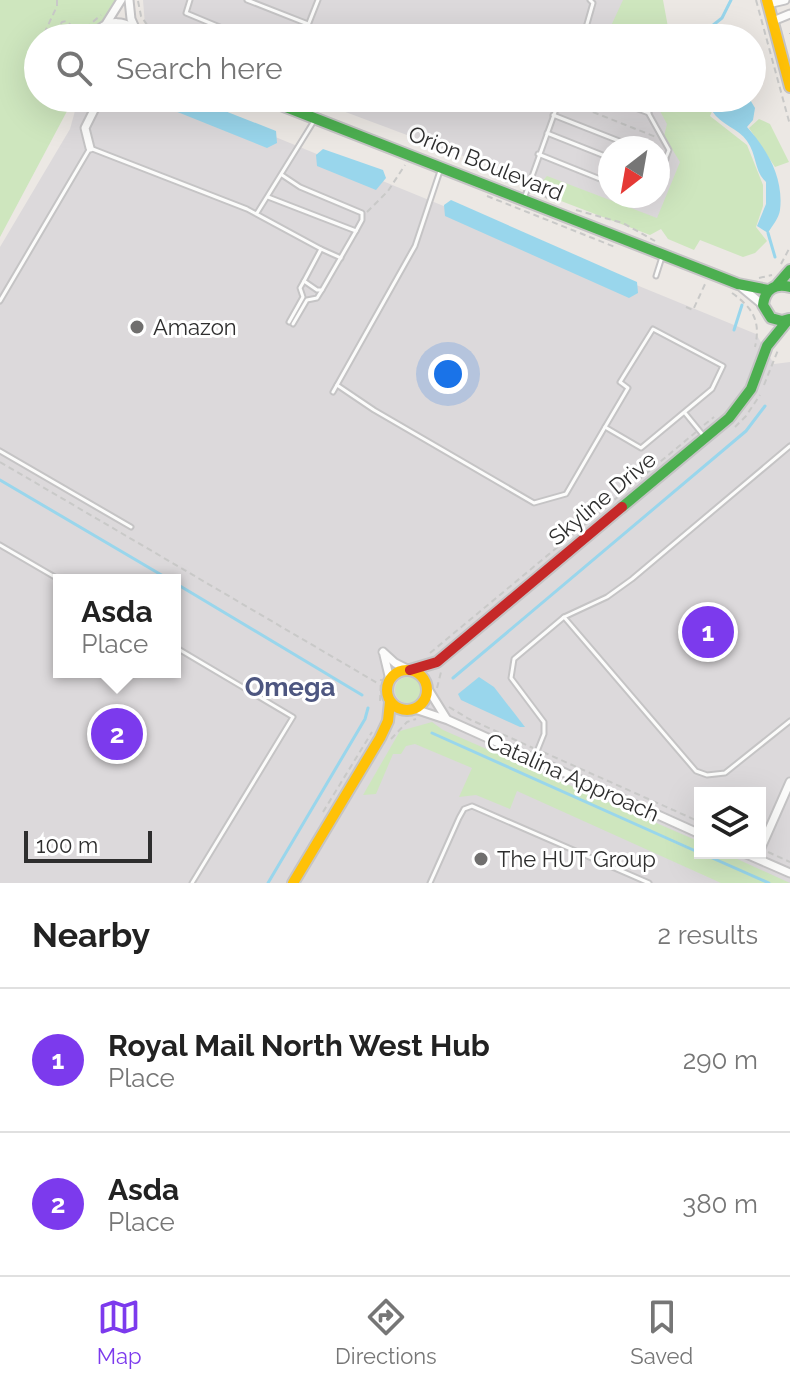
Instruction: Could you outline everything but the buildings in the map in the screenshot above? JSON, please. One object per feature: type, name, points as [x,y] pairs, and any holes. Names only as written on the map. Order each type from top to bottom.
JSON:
[{"type":"main road","points":[[768,2],[790,87]]},
{"type":"main road","name":"Orion Boulevard","points":[[299,112],[663,254],[734,288],[790,287]]},
{"type":"main road","points":[[784,270],[764,309],[776,321],[789,319]]},
{"type":"main road","name":"Skyline Drive","points":[[764,309],[767,346]]},
{"type":"main road","name":"Skyline Drive","points":[[410,670],[437,662],[706,438],[744,401],[767,346],[789,319]]},
{"type":"main road","name":"Skyline Drive","points":[[427,687],[437,662]]},
{"type":"main road","points":[[293,883],[384,740],[424,702],[427,687],[420,675],[410,670],[397,673],[385,682],[390,702],[384,740]]},
{"type":"main road","points":[[390,702],[398,709],[415,713]]},
{"type":"street","points":[[106,24],[121,0]]},
{"type":"street","points":[[129,0],[134,24]]},
{"type":"street","points":[[768,2],[785,0]]},
{"type":"street","points":[[773,21],[790,14]]},
{"type":"street","points":[[106,24],[122,24]]},
{"type":"street","points":[[90,148],[85,128],[92,112]]},
{"type":"street","name":"Orion Boulevard","points":[[734,288],[764,309]]},
{"type":"street","points":[[385,682],[389,668],[383,652],[395,663],[410,670]]},
{"type":"street","points":[[427,687],[448,720]]},
{"type":"street","name":"Catalina Approach","points":[[415,713],[448,720],[694,831]]},
{"type":"street","points":[[766,836],[790,782]]},
{"type":"street","points":[[766,859],[790,873]]},
{"type":"lane","points":[[190,0],[186,13],[212,24]]},
{"type":"lane","points":[[247,0],[308,24],[318,0]]},
{"type":"lane","points":[[587,24],[593,3],[590,0]]},
{"type":"lane","points":[[523,200],[554,112]]},
{"type":"lane","points":[[649,113],[661,136]]},
{"type":"lane","points":[[553,115],[606,136]]},
{"type":"lane","points":[[257,213],[315,118]]},
{"type":"lane","points":[[546,133],[598,153]]},
{"type":"lane","points":[[0,301],[90,148],[257,213],[341,258]]},
{"type":"lane","points":[[538,154],[598,178]]},
{"type":"lane","points":[[333,392],[415,246],[442,167]]},
{"type":"lane","points":[[282,175],[300,187],[352,207],[363,216],[317,298],[307,300],[291,323],[303,297],[300,288],[321,249]]},
{"type":"lane","points":[[268,197],[356,231]]},
{"type":"lane","points":[[656,276],[663,254]]},
{"type":"lane","points":[[304,281],[322,290]]},
{"type":"lane","points":[[337,385],[374,410],[534,503],[566,494],[605,427],[628,388],[620,382],[653,329],[723,366],[712,389],[641,448],[605,427]]},
{"type":"lane","points":[[685,412],[706,438]]},
{"type":"lane","points":[[534,760],[544,734],[544,722],[511,678],[514,659],[564,617],[607,597],[632,579],[790,446]]},
{"type":"lane","points":[[0,451],[131,527]]},
{"type":"lane","points":[[0,545],[53,576]]},
{"type":"lane","points":[[564,617],[696,771],[707,775],[725,773],[790,721]]},
{"type":"lane","points":[[181,651],[293,717],[192,883]]},
{"type":"lane","points":[[430,883],[459,818],[464,809],[472,806],[649,883]]},
{"type":"path","points":[[47,24],[57,0]]},
{"type":"path","points":[[137,0],[146,24]]},
{"type":"path","points":[[756,0],[763,24]]},
{"type":"path","points":[[90,24],[106,11]]},
{"type":"path","points":[[766,37],[790,125]]},
{"type":"path","points":[[594,112],[653,136]]},
{"type":"path","points":[[363,216],[388,191],[406,162]]},
{"type":"path","points":[[540,191],[548,199]]},
{"type":"path","points":[[481,194],[624,250]]},
{"type":"path","points":[[576,210],[623,223],[657,242]]},
{"type":"path","points":[[784,270],[790,247]]},
{"type":"path","points":[[756,278],[774,273]]},
{"type":"path","points":[[686,307],[693,310],[707,280]]},
{"type":"path","points":[[734,288],[755,314],[758,330],[755,349]]},
{"type":"path","points":[[706,423],[715,416]]},
{"type":"path","points":[[421,658],[692,435]]},
{"type":"path","points":[[0,462],[385,682]]},
{"type":"path","points":[[447,705],[469,719],[521,742]]},
{"type":"path","points":[[384,740],[415,713]]},
{"type":"path","points":[[556,758],[694,819]]},
{"type":"path","points":[[776,855],[790,862]]},
{"type":"shaded area","points":[[143,0],[645,0],[641,24],[145,24]]},
{"type":"shaded area","points":[[75,112],[214,112],[756,334],[774,364],[790,362],[790,883],[0,883],[0,247],[70,129]]},
{"type":"shaded area","points":[[345,112],[671,112],[695,152],[666,229],[602,208],[670,208],[670,136],[598,136],[598,206]]},
{"type":"green space","points":[[0,0],[116,0],[101,24],[24,24],[24,112],[67,112],[0,237]]},
{"type":"green space","points":[[623,0],[663,0],[667,24],[612,24]]},
{"type":"green space","points":[[661,112],[712,112],[710,116],[747,145],[763,185],[763,206],[756,227],[767,241],[755,253],[743,257],[700,240],[694,250],[668,239],[661,229],[650,235],[561,201],[560,194],[541,183],[547,176],[598,195],[598,208],[631,208],[657,218],[661,208],[670,208],[670,186],[680,162],[670,146],[670,136],[664,136],[667,124]]},
{"type":"green space","points":[[759,119],[770,124],[789,162],[775,167],[749,128]]},
{"type":"green space","points":[[408,677],[418,680],[421,690],[418,700],[408,703],[398,700],[395,690],[398,680]]},
{"type":"green space","points":[[432,722],[443,730],[694,839],[694,859],[737,859],[790,883],[721,883],[517,791],[510,809],[476,795],[459,797],[472,768],[415,744],[406,746],[401,754],[393,754],[376,794],[363,795],[400,731]]},
{"type":"water","points":[[177,112],[228,112],[276,131],[277,143],[267,148]]},
{"type":"water","points":[[713,112],[754,112],[747,127],[767,154],[777,175],[781,198],[777,219],[768,233],[757,226],[766,204],[766,182],[759,173],[750,146]]},
{"type":"water","points":[[323,149],[383,170],[386,178],[376,190],[317,166],[316,155]]},
{"type":"water","points":[[451,200],[637,282],[638,293],[629,298],[445,216],[444,205]]},
{"type":"water","points":[[479,677],[494,687],[525,727],[461,700],[458,694]]},
{"type":"waterway","points":[[714,24],[722,18],[731,0]]},
{"type":"waterway","points":[[768,233],[775,257]]},
{"type":"waterway","points":[[734,330],[742,305]]},
{"type":"waterway","points":[[453,678],[746,431],[765,406]]},
{"type":"waterway","points":[[0,480],[160,574]]},
{"type":"waterway","points":[[181,587],[362,695]]},
{"type":"waterway","points":[[268,883],[365,719],[368,708]]},
{"type":"waterway","points":[[432,733],[694,850]]},
{"type":"waterway","points":[[715,859],[769,883]]},
{"type":"traffic: fast","points":[[299,112],[738,284],[768,290]]},
{"type":"traffic: fast","points":[[777,285],[790,270]]},
{"type":"traffic: fast","points":[[789,319],[771,318],[763,305],[772,288],[790,287]]},
{"type":"traffic: fast","points":[[622,507],[729,418],[751,389],[767,346],[788,320]]},
{"type":"traffic: slow","points":[[767,0],[790,87]]},
{"type":"traffic: slow","points":[[407,670],[421,676],[427,690],[421,704],[407,710],[393,704],[387,690],[393,676],[407,670]]},
{"type":"traffic: slow","points":[[293,883],[380,738],[388,721],[390,702]]},
{"type":"traffic: jam","points":[[410,670],[437,662],[622,507]]},
{"type":"place","name":"Amazon","points":[[137,327]]},
{"type":"place","name":"Royal Mail North West Hub","points":[[708,632]]},
{"type":"place","name":"Asda","points":[[117,734]]},
{"type":"place","name":"The HUT Group","points":[[481,859]]},
{"type":"district","name":"Omega","points":[[290,687]]}]
